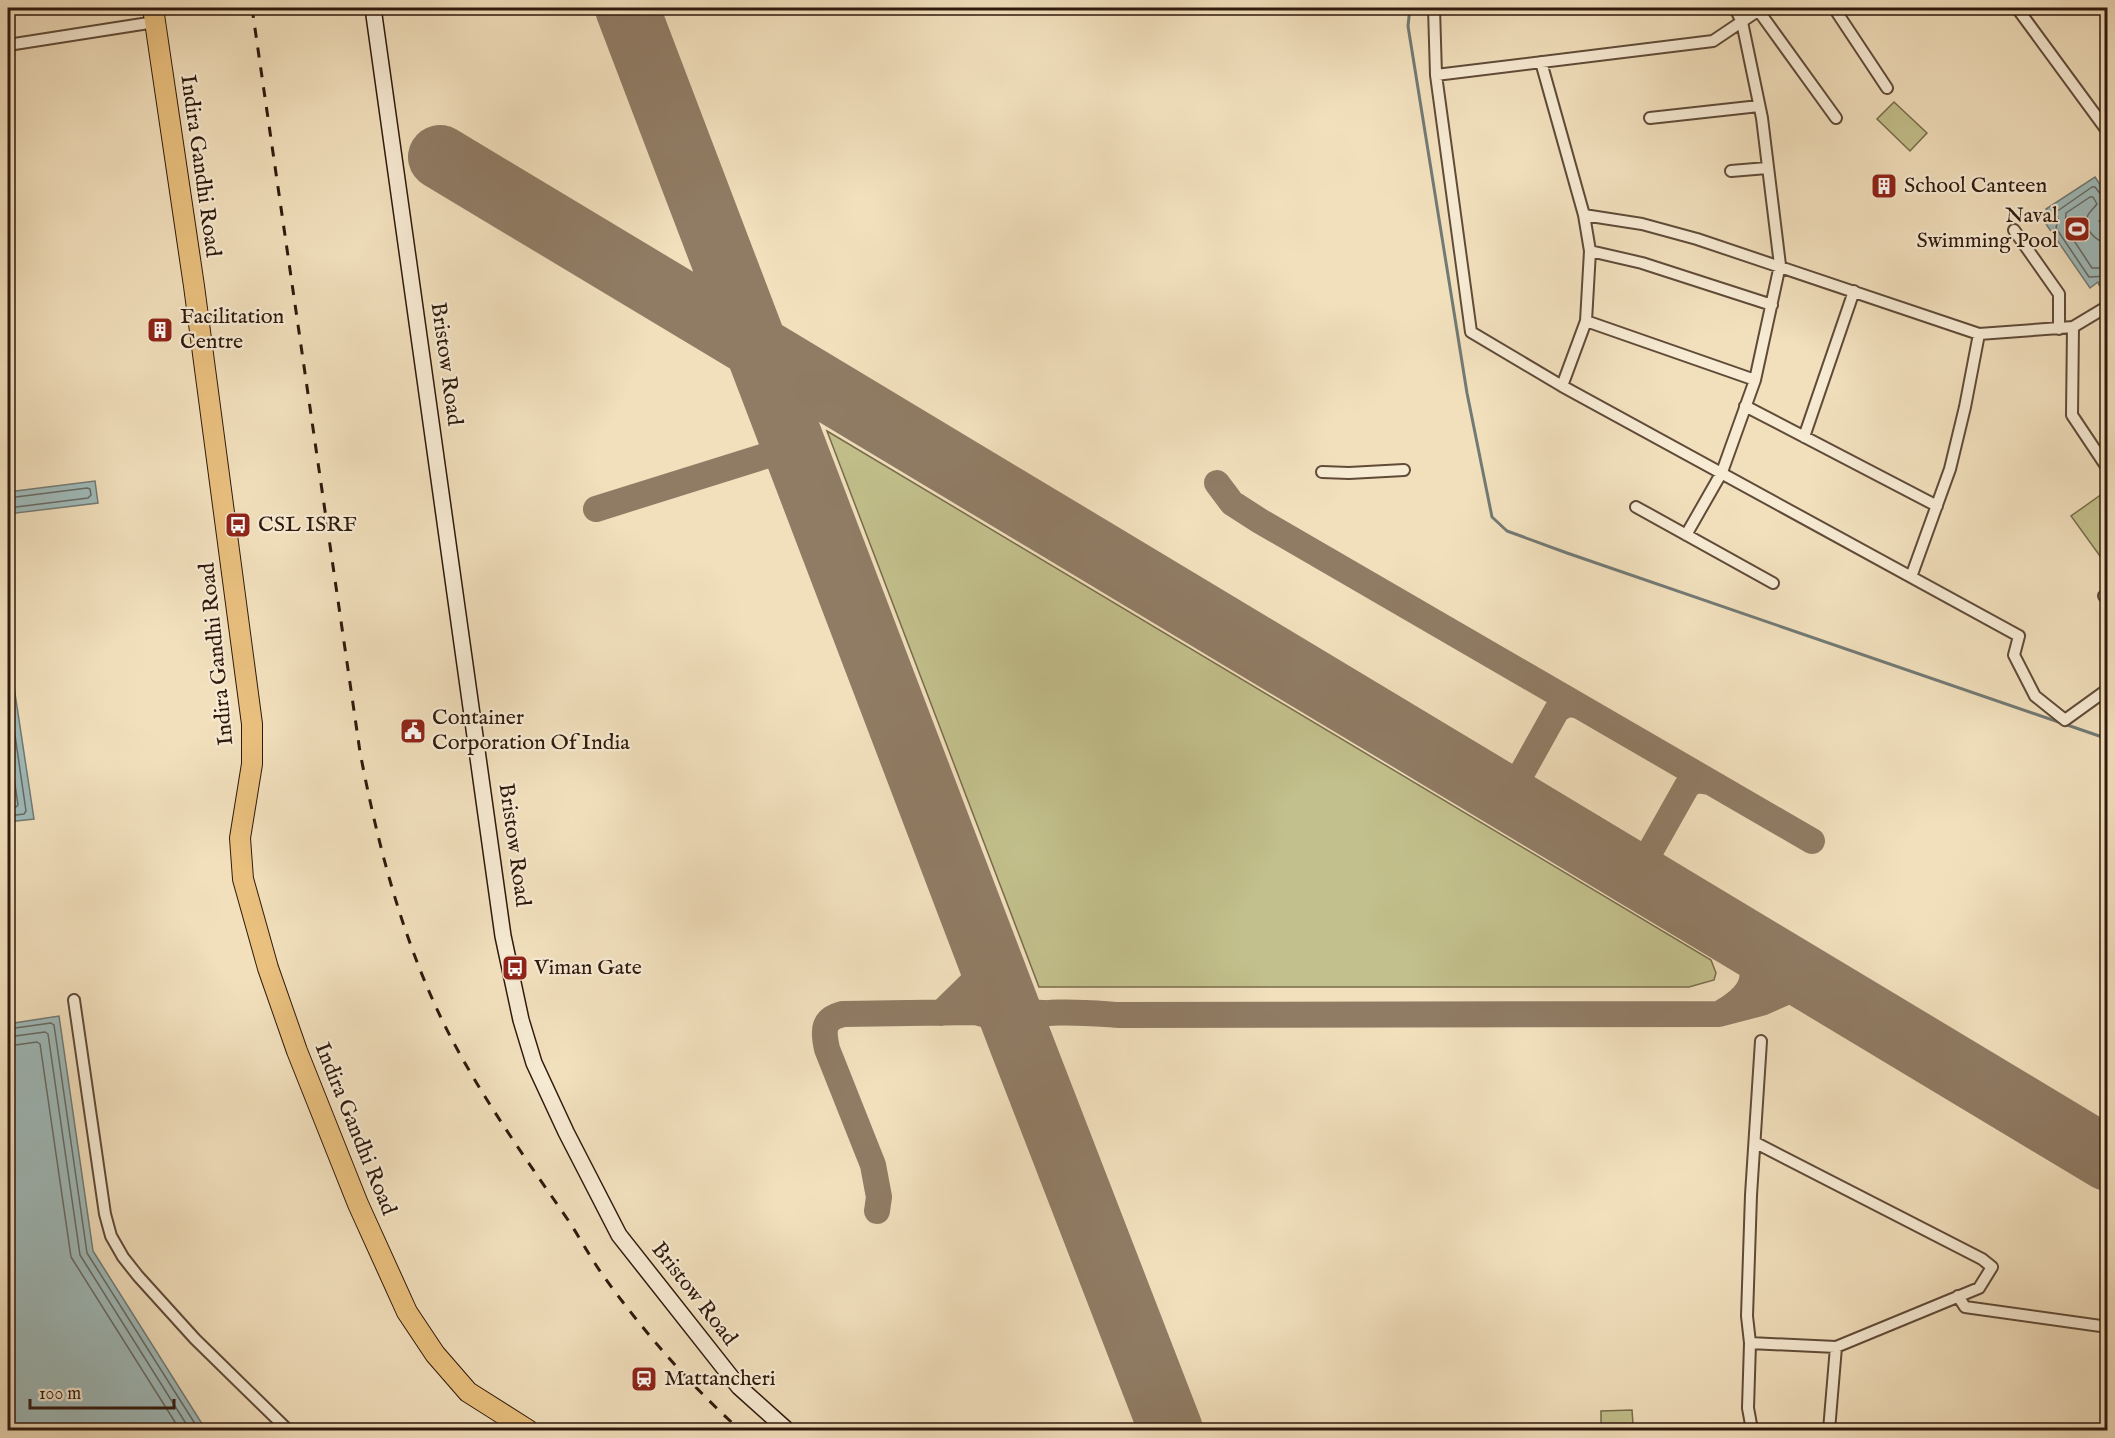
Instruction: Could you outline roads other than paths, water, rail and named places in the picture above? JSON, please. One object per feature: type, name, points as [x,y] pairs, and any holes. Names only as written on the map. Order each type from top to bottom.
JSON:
[{"type":"highway","name":"Indira Gandhi Road","points":[[154,15],[195,297],[252,724],[252,764],[240,838],[243,879],[268,968],[297,1051],[358,1204],[407,1312],[435,1354],[468,1392],[528,1431]]},
{"type":"street","name":"Bristow Road","points":[[373,8],[503,936],[521,1020],[534,1062],[566,1132],[619,1235],[739,1387],[787,1431]]},
{"type":"street","points":[[1434,8],[1436,75],[1471,332],[1562,386],[2019,636],[2014,655],[2035,696],[2065,720],[2108,689]]},
{"type":"street","points":[[1686,536],[1722,472],[1755,380],[1780,266],[1762,118],[1742,22],[1735,8]]},
{"type":"street","points":[[1834,8],[1887,88]]},
{"type":"street","points":[[2017,8],[2108,132]]},
{"type":"street","points":[[1436,75],[1713,41],[1760,9],[1836,118]]},
{"type":"street","points":[[8,45],[154,15]]},
{"type":"street","points":[[1541,62],[1584,214],[1590,251],[1586,321],[1562,386]]},
{"type":"street","points":[[1650,118],[1759,106]]},
{"type":"street","points":[[1731,171],[1767,168]]},
{"type":"street","points":[[1584,214],[1642,224],[1780,266],[1979,334],[2073,327],[2108,306]]},
{"type":"street","points":[[2014,230],[2059,294],[2060,329]]},
{"type":"street","points":[[1590,251],[1642,263],[1772,305]]},
{"type":"street","points":[[1804,437],[1854,291]]},
{"type":"street","points":[[1586,321],[1755,380]]},
{"type":"street","points":[[2073,327],[2072,415],[2108,469]]},
{"type":"street","points":[[1911,577],[1950,469],[1979,334]]},
{"type":"street","points":[[1745,406],[1937,506]]},
{"type":"street","points":[[1322,472],[1404,470]]},
{"type":"street","points":[[1636,507],[1773,583]]},
{"type":"street","points":[[74,1000],[105,1214],[111,1236],[123,1257],[174,1316],[288,1431]]},
{"type":"street","points":[[1752,1431],[1748,1408],[1750,1343],[1747,1316],[1751,1195],[1761,1041]]},
{"type":"street","points":[[1750,1343],[1836,1347],[1979,1288],[1992,1267],[1982,1258],[1756,1143]]},
{"type":"street","points":[[1958,1296],[1965,1307],[2108,1327]]},
{"type":"street","points":[[1829,1431],[1836,1347]]},
{"type":"water","name":"Naval Swimming Pool","points":[[2095,177],[2107,195],[2107,215],[2099,221],[2107,233],[2107,285],[2104,281],[2099,285],[2098,282],[2090,288],[2046,224],[2053,220],[2046,209]]},
{"type":"water","points":[[95,481],[98,503],[8,514],[8,492]]},
{"type":"water","points":[[8,647],[34,819],[8,822]]},
{"type":"water","points":[[59,1016],[93,1251],[206,1430],[8,1430],[8,1024]]},
{"type":"waterway","points":[[1410,8],[1408,26],[1467,393],[1492,517],[1507,531],[1567,553],[2108,739]]},
{"type":"railway","points":[[252,8],[360,752],[383,857],[404,925],[429,991],[472,1075],[598,1268],[667,1356],[740,1430]]},
{"type":"place","name":"School Canteen","points":[[1884,186]]},
{"type":"place","name":"Naval Swimming Pool","points":[[2077,229]]},
{"type":"place","name":"Facilitation Centre","points":[[160,330]]},
{"type":"place","name":"CSL ISRF","points":[[238,525]]},
{"type":"place","name":"Container Corporation Of India","points":[[413,731]]},
{"type":"place","name":"Viman Gate","points":[[515,968]]},
{"type":"place","name":"Mattancheri","points":[[644,1379]]}]
